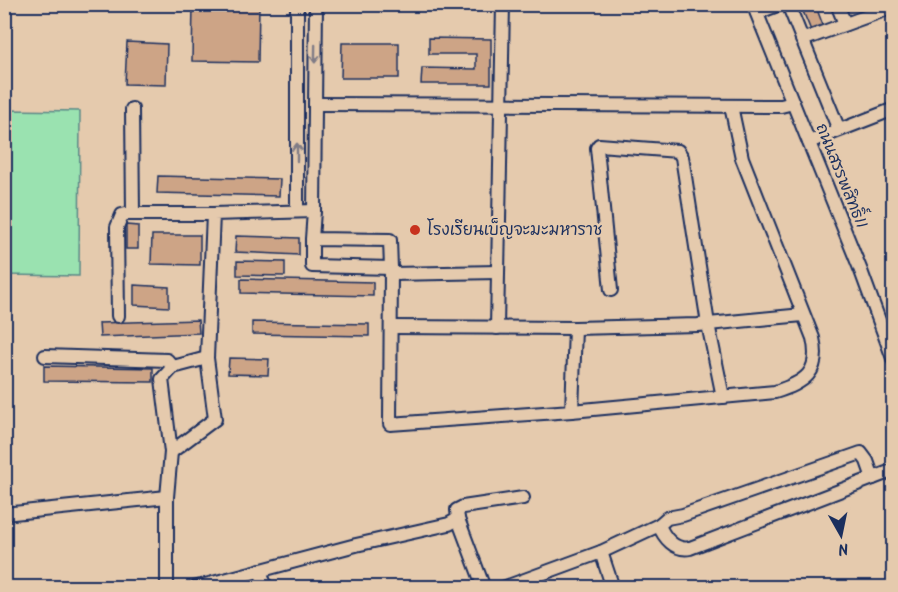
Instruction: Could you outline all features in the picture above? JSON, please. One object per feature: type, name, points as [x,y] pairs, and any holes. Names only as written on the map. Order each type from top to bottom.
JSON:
[{"type":"street","points":[[297,4],[297,210]]},
{"type":"street","points":[[316,4],[312,266],[391,271],[498,272]]},
{"type":"street","points":[[497,328],[503,4]]},
{"type":"street","points":[[755,9],[780,4]]},
{"type":"street","points":[[788,4],[839,130]]},
{"type":"street","points":[[837,4],[845,24]]},
{"type":"street","points":[[802,40],[887,9],[886,4]]},
{"type":"street","name":"ถนนสรรพสิทธิ์11","points":[[755,9],[861,271],[894,361]]},
{"type":"street","points":[[315,104],[782,106],[793,103]]},
{"type":"street","points":[[312,239],[390,240],[390,423],[572,411],[775,392],[797,385],[807,377],[816,353],[804,315],[742,158],[731,106]]},
{"type":"street","points":[[132,109],[133,214]]},
{"type":"street","points":[[809,142],[894,109]]},
{"type":"street","points":[[611,290],[597,148],[599,146],[678,151],[682,157],[708,324],[723,397]]},
{"type":"street","points":[[118,316],[117,227],[122,215],[314,211]]},
{"type":"street","points":[[171,452],[215,419],[207,358],[213,214]]},
{"type":"street","points":[[391,327],[575,328],[708,324],[804,315]]},
{"type":"street","points":[[572,411],[575,328]]},
{"type":"street","points":[[45,356],[167,360],[173,367]]},
{"type":"street","points":[[167,588],[167,497],[171,452],[162,379],[173,367],[207,358]]},
{"type":"street","points":[[503,588],[601,552],[659,525],[667,518],[858,453],[864,455],[873,478]]},
{"type":"street","points":[[659,525],[662,534],[674,546],[682,550],[894,470]]},
{"type":"street","points":[[4,514],[167,497]]},
{"type":"street","points":[[484,588],[458,519],[457,510],[463,507],[523,498]]},
{"type":"street","points":[[194,588],[356,545],[449,524],[458,519]]},
{"type":"street","points":[[601,552],[613,588]]},
{"type":"street","points":[[260,570],[266,588]]},
{"type":"green space","points":[[5,110],[80,111],[79,276],[5,275]]},
{"type":"building","points":[[193,4],[259,4],[258,62],[192,61]]},
{"type":"building","points":[[800,4],[815,4],[824,28],[812,33]]},
{"type":"building","points":[[429,38],[491,39],[491,84],[421,84],[422,68],[476,69],[476,54],[429,54]]},
{"type":"building","points":[[127,42],[167,44],[166,85],[125,84]]},
{"type":"building","points":[[342,43],[399,43],[399,78],[341,78]]},
{"type":"building","points":[[158,176],[280,179],[279,196],[157,193]]},
{"type":"building","points":[[126,225],[138,226],[138,249],[126,249]]},
{"type":"building","points":[[152,235],[200,235],[200,265],[151,264]]},
{"type":"building","points":[[236,236],[299,238],[299,255],[235,252]]},
{"type":"building","points":[[237,261],[285,262],[285,276],[237,275]]},
{"type":"building","points":[[241,279],[373,282],[373,296],[241,293]]},
{"type":"building","points":[[134,285],[169,287],[169,307],[134,305]]},
{"type":"building","points":[[198,320],[199,333],[100,337],[99,323]]},
{"type":"building","points":[[252,322],[369,324],[369,336],[252,334]]},
{"type":"building","points":[[229,358],[269,359],[268,375],[228,374]]},
{"type":"building","points":[[44,366],[153,368],[153,382],[44,381]]},
{"type":"place","name":"โรงเรียนเบ็ญจะมะมหาราช","points":[[415,230]]}]
